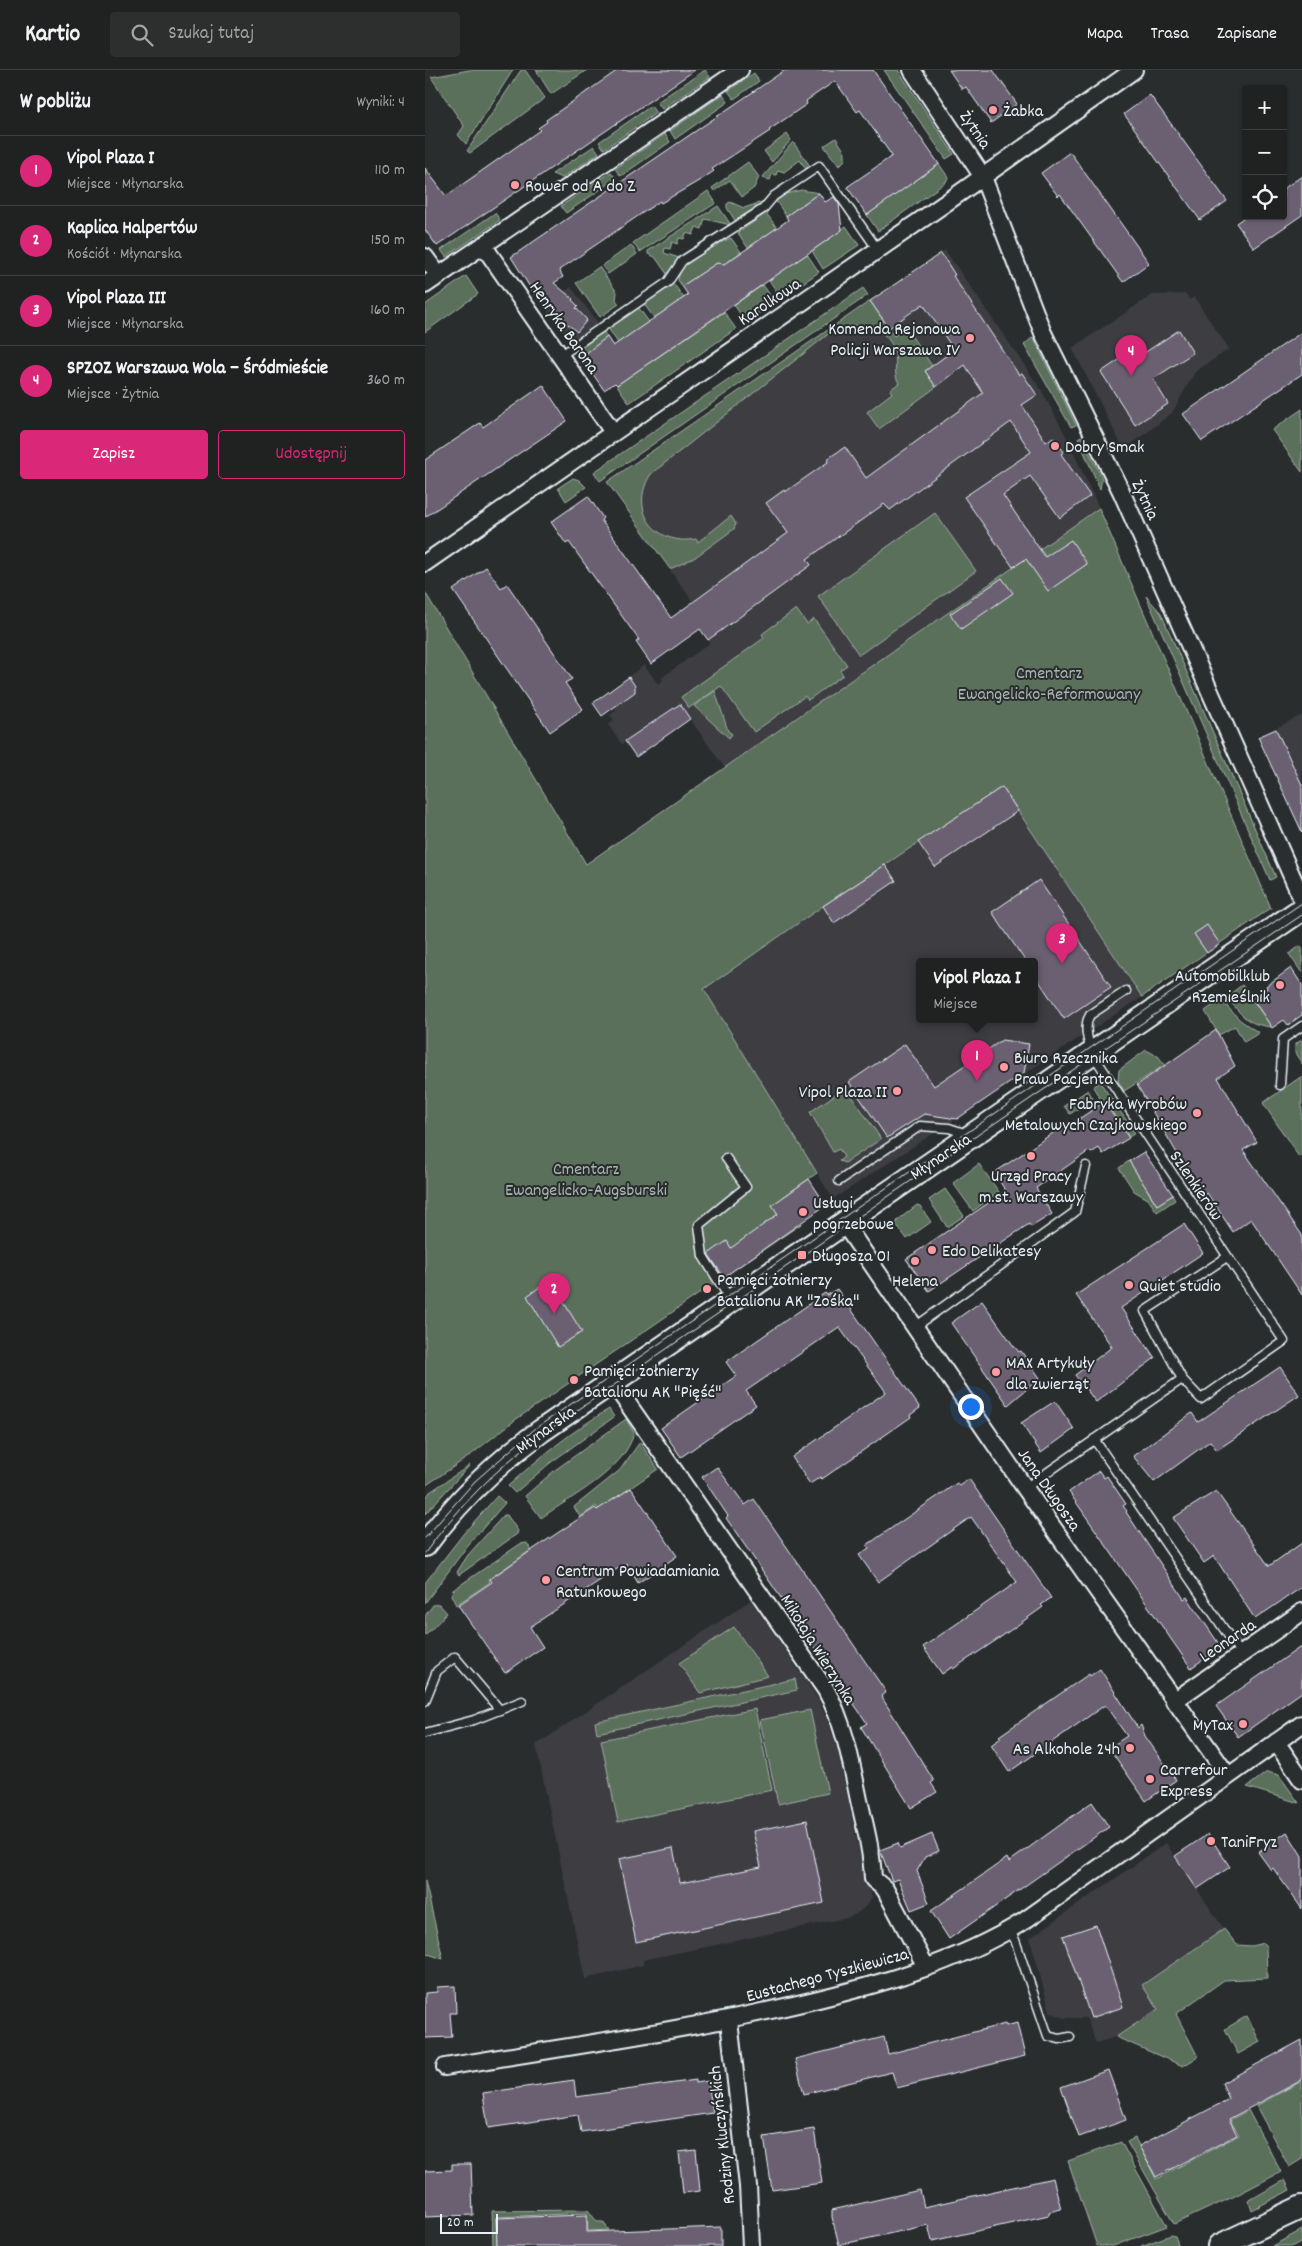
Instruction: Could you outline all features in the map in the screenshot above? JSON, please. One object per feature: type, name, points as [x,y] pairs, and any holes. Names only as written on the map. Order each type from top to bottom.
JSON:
[{"type":"street","points":[[425,285],[739,70]]},
{"type":"street","name":"Żytnia","points":[[912,70],[983,177],[1043,333],[1121,491],[1279,852],[1302,899]]},
{"type":"street","name":"Karolkowa","points":[[425,563],[983,177],[1134,70]]},
{"type":"street","name":"Henryka Barona","points":[[483,245],[613,432]]},
{"type":"street","points":[[425,256],[439,276]]},
{"type":"street","name":"Młynarska","points":[[425,1545],[458,1504],[491,1470],[527,1440],[1302,909]]},
{"type":"street","name":"Jana Długosza","points":[[843,1222],[1025,1488],[1228,1776]]},
{"type":"street","name":"Mikołaja Wierzynka","points":[[611,1381],[836,1707],[845,1732],[873,1856],[873,1879],[885,1889],[926,1967]]},
{"type":"street","name":"Leonarda","points":[[1174,1701],[1302,1612]]},
{"type":"street","name":"Eustachego Tyszkiewicza","points":[[445,2067],[729,2020],[869,1987],[926,1967],[1009,1930],[1302,1724]]},
{"type":"street","points":[[1276,1742],[1302,1780]]},
{"type":"street","name":"Rodziny Kluczyńskich","points":[[729,2020],[748,2186],[751,2246]]},
{"type":"street","points":[[1219,2246],[1302,2207]]},
{"type":"lane","points":[[560,356],[668,282],[682,261],[757,214],[774,196],[819,166],[878,250]]},
{"type":"lane","points":[[1092,1053],[1086,1025],[1087,1020],[1090,1015],[1126,991]]},
{"type":"lane","points":[[1280,1085],[1283,1039],[1302,1026]]},
{"type":"lane","name":"Szlenkierów","points":[[1092,1053],[1285,1341],[1201,1399],[1182,1379],[1145,1311],[1227,1257]]},
{"type":"lane","points":[[839,1181],[920,1126],[949,1128],[971,1135]]},
{"type":"lane","points":[[726,1158],[745,1187],[699,1226],[703,1256],[730,1300]]},
{"type":"lane","points":[[915,1328],[1075,1212],[1086,1166]]},
{"type":"lane","points":[[1025,1488],[1182,1379]]},
{"type":"lane","points":[[1094,1440],[1241,1654]]},
{"type":"lane","points":[[425,1701],[437,1672],[455,1656],[500,1710]]},
{"type":"lane","points":[[425,1733],[474,1720],[522,1701]]},
{"type":"lane","points":[[1009,1930],[1015,1940],[1048,2036],[1059,2039],[1070,2037]]},
{"type":"shaded area","points":[[945,250],[1042,391],[1064,432],[1099,508],[725,768],[690,719],[636,757],[626,742],[622,744],[608,725],[614,720],[610,715],[617,710],[605,694],[644,665],[658,684],[663,680],[661,678],[710,643],[685,608],[693,602],[607,482]]},
{"type":"shaded area","points":[[571,287],[598,323],[571,343],[544,306]]},
{"type":"shaded area","points":[[1186,294],[1189,300],[1194,297],[1229,349],[1195,372],[1172,413],[1124,450],[1072,348],[1152,295]]},
{"type":"shaded area","points":[[1302,715],[1302,825],[1258,737]]},
{"type":"shaded area","points":[[1018,811],[1142,997],[833,1199],[703,989],[918,842],[935,867]]},
{"type":"shaded area","points":[[751,1600],[818,1699],[826,1717],[836,1745],[860,1855],[872,1897],[866,1906],[856,1914],[846,1918],[643,1960],[643,1965],[585,1979],[536,1745]]},
{"type":"shaded area","points":[[1166,1843],[1224,1929],[1142,1985],[1158,2009],[1116,2037],[1096,2043],[1086,2018],[1065,2018],[1050,2012],[1030,1938]]},
{"type":"green space","points":[[469,70],[513,70],[466,144],[458,135],[464,126],[431,77]]},
{"type":"green space","points":[[521,70],[525,70],[545,98],[470,153],[467,151]]},
{"type":"green space","points":[[536,70],[587,70],[551,94]]},
{"type":"green space","points":[[705,70],[710,77],[662,109],[657,102]]},
{"type":"green space","points":[[884,70],[898,70],[954,154],[946,159]]},
{"type":"green space","points":[[754,73],[759,81],[734,99],[728,91]]},
{"type":"green space","points":[[723,94],[728,102],[675,139],[670,131]]},
{"type":"green space","points":[[651,106],[656,113],[604,149],[599,142]]},
{"type":"green space","points":[[665,134],[670,142],[621,176],[615,169]]},
{"type":"green space","points":[[787,134],[791,140],[772,162],[764,151]]},
{"type":"green space","points":[[836,138],[845,152],[845,160],[839,166],[824,146]]},
{"type":"green space","points":[[793,142],[810,166],[806,169],[800,160],[784,172],[778,170],[776,175],[772,174],[770,180],[762,178]]},
{"type":"green space","points":[[594,146],[599,153],[562,178],[552,174]]},
{"type":"green space","points":[[748,162],[759,177],[754,188],[742,197],[730,180],[714,191],[712,188]]},
{"type":"green space","points":[[939,164],[948,177],[946,182],[878,231],[867,215]]},
{"type":"green space","points":[[611,172],[616,179],[566,213],[561,206]]},
{"type":"green space","points":[[801,190],[819,193],[786,216],[776,201],[786,194]]},
{"type":"green space","points":[[708,191],[716,203],[640,252],[633,243]]},
{"type":"green space","points":[[730,202],[744,208],[759,203],[761,205],[736,222],[727,208],[727,204]]},
{"type":"green space","points":[[718,206],[731,225],[705,219],[702,229],[696,227],[693,235],[686,233],[684,239],[679,238],[677,244],[672,242],[670,249],[665,248],[664,253],[679,258],[667,274],[655,257],[648,254],[648,251]]},
{"type":"green space","points":[[495,213],[500,220],[446,257],[441,250]]},
{"type":"green space","points":[[766,213],[777,228],[748,248],[738,233]]},
{"type":"green space","points":[[846,226],[859,245],[823,269],[812,251]]},
{"type":"green space","points":[[731,238],[741,252],[722,266],[717,263],[682,286],[678,280],[680,272],[691,259],[699,253]]},
{"type":"green space","points":[[631,245],[637,254],[608,274],[602,266]]},
{"type":"green space","points":[[807,254],[819,272],[781,298],[769,280]]},
{"type":"green space","points":[[599,267],[617,292],[616,300],[619,304],[600,317],[576,283]]},
{"type":"green space","points":[[466,276],[478,294],[425,332],[425,305]]},
{"type":"green space","points":[[673,283],[684,298],[654,318],[644,304]]},
{"type":"green space","points":[[763,285],[775,302],[746,322],[734,305]]},
{"type":"green space","points":[[863,288],[868,295],[600,481],[594,472]]},
{"type":"green space","points":[[870,301],[894,336],[906,328],[932,366],[925,371],[936,387],[879,429],[867,412],[892,393],[890,390],[899,383],[896,373],[895,353],[891,343],[885,335],[877,330],[859,325],[840,328],[831,332],[651,474],[645,487],[644,512],[649,523],[668,537],[681,540],[696,539],[698,542],[731,516],[736,524],[734,529],[694,558],[670,569],[607,482]]},
{"type":"green space","points":[[638,307],[649,322],[618,343],[608,328]]},
{"type":"green space","points":[[724,312],[736,329],[629,403],[617,385]]},
{"type":"green space","points":[[603,331],[607,337],[581,357],[577,350]]},
{"type":"green space","points":[[1033,337],[1076,425],[1071,427],[1024,345]]},
{"type":"green space","points":[[1302,409],[1302,472],[1272,430]]},
{"type":"green space","points":[[1081,436],[1102,478],[1100,489],[1078,438]]},
{"type":"green space","points":[[573,478],[579,480],[586,487],[566,501],[558,488]]},
{"type":"green space","points":[[1099,508],[1271,908],[1142,997],[1002,787],[823,906],[704,989],[817,1173],[783,1197],[801,1224],[515,1420],[468,1457],[425,1486],[425,592],[586,864]]},
{"type":"green space","points":[[935,513],[976,571],[859,655],[818,596]]},
{"type":"green space","points":[[1146,596],[1161,613],[1276,877],[1270,880]]},
{"type":"green space","points":[[796,609],[807,624],[814,619],[847,665],[840,670],[843,675],[808,700],[805,696],[754,732],[721,686],[689,708],[681,697],[764,638],[762,634]]},
{"type":"green space","points":[[715,691],[728,731],[732,734],[729,738],[694,706]]},
{"type":"green space","points":[[1300,946],[1302,947],[1302,973],[1289,954]]},
{"type":"green space","points":[[1242,985],[1272,1027],[1255,1024],[1245,1018],[1226,997]]},
{"type":"green space","points":[[1221,1000],[1240,1020],[1259,1033],[1244,1042],[1235,1026],[1219,1035],[1205,1011]]},
{"type":"green space","points":[[1302,1040],[1302,1064],[1295,1053],[1295,1044]]},
{"type":"green space","points":[[1146,1050],[1158,1056],[1165,1065],[1124,1091],[1118,1081],[1119,1070]]},
{"type":"green space","points":[[1302,1076],[1302,1155],[1299,1157],[1263,1103]]},
{"type":"green space","points":[[1100,1082],[1135,1133],[1129,1137],[1093,1087]]},
{"type":"green space","points":[[846,1087],[881,1139],[845,1163],[839,1161],[844,1157],[839,1149],[833,1152],[810,1112]]},
{"type":"green space","points":[[1088,1090],[1093,1099],[1070,1114],[1064,1106]]},
{"type":"green space","points":[[1129,1161],[1157,1205],[1172,1195],[1175,1200],[1157,1212],[1148,1199],[1134,1191],[1119,1168]]},
{"type":"green space","points":[[979,1164],[999,1192],[973,1211],[953,1183]]},
{"type":"green space","points":[[945,1189],[964,1216],[947,1227],[929,1200]]},
{"type":"green space","points":[[917,1205],[920,1206],[931,1222],[907,1239],[896,1224],[898,1220]]},
{"type":"green space","points":[[609,1409],[614,1417],[550,1463],[515,1493],[508,1486],[557,1445]]},
{"type":"green space","points":[[626,1419],[634,1433],[620,1459],[595,1481],[541,1518],[525,1496],[555,1470]]},
{"type":"green space","points":[[640,1442],[658,1469],[598,1510],[596,1506],[580,1517],[574,1507],[620,1470]]},
{"type":"green space","points":[[470,1465],[425,1514],[425,1499],[430,1492]]},
{"type":"green space","points":[[497,1496],[505,1503],[468,1545],[425,1603],[425,1583],[464,1533]]},
{"type":"green space","points":[[504,1515],[507,1515],[518,1531],[517,1534],[459,1575],[457,1572],[468,1555]]},
{"type":"green space","points":[[527,1543],[531,1550],[489,1579],[490,1582],[456,1605],[451,1595],[453,1590],[520,1544]]},
{"type":"green space","points":[[439,1604],[447,1613],[425,1636],[425,1616],[433,1605]]},
{"type":"green space","points":[[734,1627],[768,1676],[700,1693],[679,1663]]},
{"type":"green space","points":[[795,1679],[797,1690],[597,1733],[595,1722]]},
{"type":"green space","points":[[755,1709],[772,1790],[618,1822],[601,1740]]},
{"type":"green space","points":[[810,1710],[828,1793],[778,1804],[760,1720]]},
{"type":"green space","points":[[1267,1772],[1279,1775],[1299,1803],[1247,1787]]},
{"type":"green space","points":[[425,1881],[443,1959],[425,1953]]},
{"type":"green space","points":[[1224,1929],[1237,1945],[1252,1946],[1263,1943],[1266,1946],[1267,1978],[1224,1980],[1176,2014],[1198,2057],[1183,2066],[1116,2037],[1158,2009],[1142,1985]]},
{"type":"green space","points":[[1247,2016],[1260,2042],[1238,2054],[1225,2029]]},
{"type":"green space","points":[[1302,2081],[1302,2159],[1289,2167],[1256,2106]]},
{"type":"green space","points":[[1248,2110],[1281,2172],[1233,2197],[1174,2224],[1127,2142],[1135,2138],[1156,2179],[1239,2135],[1230,2120]]},
{"type":"green space","points":[[1121,2142],[1167,2226],[1113,2246],[1097,2246],[1068,2161]]},
{"type":"green space","points":[[1285,2180],[1290,2190],[1252,2210],[1248,2201]]},
{"type":"green space","points":[[588,2210],[597,2222],[603,2222],[609,2230],[588,2231],[587,2213],[496,2217],[497,2246],[493,2246],[492,2211]]},
{"type":"green space","points":[[1302,2230],[1302,2241],[1293,2246],[1272,2246]]},
{"type":"green space","points":[[1171,2235],[1175,2236],[1178,2244],[1173,2246],[1141,2246]]},
{"type":"building","points":[[618,70],[695,70],[437,246],[425,230],[425,168],[446,196],[540,130],[538,128],[547,122],[546,120]]},
{"type":"building","points":[[785,70],[873,70],[939,164],[867,215],[847,187],[892,156],[860,110],[857,112],[835,81],[806,101],[807,104],[770,131],[712,169],[714,171],[661,203],[660,201],[559,270],[563,277],[554,283],[573,299],[578,306],[576,308],[587,320],[577,332],[564,321],[565,319],[559,314],[560,312],[539,293],[535,295],[511,257]]},
{"type":"building","points":[[949,70],[993,70],[1017,104],[991,123],[966,87],[962,89]]},
{"type":"building","points":[[1150,95],[1227,201],[1200,220],[1124,114]]},
{"type":"building","points":[[1070,152],[1149,263],[1123,282],[1060,194],[1058,196],[1041,173]]},
{"type":"building","points":[[1302,176],[1302,215],[1254,248],[1236,223],[1242,219],[1287,220],[1287,186]]},
{"type":"building","points":[[819,193],[825,202],[834,197],[839,204],[842,230],[617,385],[615,383],[604,390],[581,357],[607,337],[613,346],[688,295],[682,286],[717,263],[724,264],[748,248],[788,220],[786,216]]},
{"type":"building","points":[[941,253],[955,275],[953,276],[1019,375],[1022,373],[1037,395],[1022,405],[1046,442],[1053,437],[1064,452],[1061,454],[1090,496],[1060,518],[1030,476],[1003,495],[1045,557],[1071,540],[1087,564],[1048,591],[1026,559],[1013,567],[964,497],[1031,452],[1011,422],[890,510],[884,504],[807,559],[811,565],[708,640],[700,629],[651,664],[636,642],[639,640],[569,542],[566,544],[551,522],[588,496],[603,518],[601,520],[671,618],[788,533],[766,503],[784,490],[785,492],[828,462],[827,459],[845,447],[866,478],[983,393],[965,365],[936,387],[925,371],[954,350],[923,304],[889,328],[870,301]]},
{"type":"building","points":[[1179,330],[1193,353],[1153,379],[1168,404],[1135,425],[1101,372],[1134,350],[1138,357]]},
{"type":"building","points":[[1302,332],[1302,374],[1202,441],[1183,414]]},
{"type":"building","points":[[543,385],[567,421],[425,517],[425,460],[480,423],[483,427]]},
{"type":"building","points":[[486,567],[501,588],[507,584],[572,679],[565,683],[583,709],[550,732],[453,590]]},
{"type":"building","points":[[1002,578],[1013,593],[961,629],[950,614]]},
{"type":"building","points":[[629,677],[635,686],[635,692],[602,716],[593,703]]},
{"type":"building","points":[[680,704],[690,719],[636,757],[625,741]]},
{"type":"building","points":[[1276,729],[1302,785],[1302,832],[1258,737]]},
{"type":"building","points":[[1002,787],[1018,811],[935,867],[918,842]]},
{"type":"building","points":[[885,865],[896,881],[834,923],[823,906]]},
{"type":"building","points":[[1039,880],[1111,987],[1064,1019],[1038,980],[1038,958],[1023,958],[992,912]]},
{"type":"building","points":[[1207,925],[1220,944],[1207,953],[1194,934]]},
{"type":"building","points":[[1291,968],[1302,985],[1302,1015],[1288,1025],[1284,1020],[1272,1028],[1252,998]]},
{"type":"building","name":"Fabryka Wyrobów Metalowych Czajkowskiego","points":[[1216,1030],[1235,1066],[1218,1078],[1257,1142],[1243,1150],[1302,1235],[1302,1295],[1251,1219],[1233,1232],[1207,1193],[1202,1196],[1137,1085]]},
{"type":"building","points":[[1002,1040],[1029,1044],[1024,1073],[957,1119],[924,1114],[887,1138],[849,1082],[905,1044],[934,1086]]},
{"type":"building","points":[[1104,1102],[1129,1138],[1103,1154],[1099,1148],[1091,1153],[1089,1151],[1036,1188],[1052,1214],[1031,1227],[1029,1224],[929,1291],[906,1259],[1006,1191],[994,1173],[1069,1122],[1070,1125]]},
{"type":"building","points":[[1144,1152],[1173,1195],[1157,1205],[1129,1161]]},
{"type":"building","points":[[809,1179],[826,1205],[724,1277],[708,1254],[727,1241],[731,1248],[778,1214],[772,1205]]},
{"type":"building","points":[[1184,1224],[1203,1253],[1121,1308],[1155,1358],[1096,1402],[1075,1375],[1112,1347],[1076,1295]]},
{"type":"building","points":[[550,1280],[582,1332],[558,1347],[527,1296]]},
{"type":"building","points":[[837,1289],[920,1408],[910,1415],[911,1417],[822,1479],[820,1477],[810,1484],[792,1457],[886,1392],[839,1327],[746,1391],[756,1405],[681,1457],[661,1428],[736,1376],[726,1362],[825,1293],[827,1295]]},
{"type":"building","points":[[982,1301],[1013,1345],[1019,1352],[1021,1351],[1040,1378],[1008,1405],[951,1323]]},
{"type":"building","points":[[1280,1367],[1299,1395],[1217,1450],[1210,1441],[1154,1482],[1133,1456],[1192,1413],[1198,1422]]},
{"type":"building","points":[[1055,1401],[1074,1429],[1041,1453],[1021,1423]]},
{"type":"building","points":[[717,1467],[745,1505],[754,1499],[886,1692],[881,1696],[934,1781],[931,1783],[937,1792],[911,1808],[861,1727],[867,1723],[726,1518],[728,1516],[702,1477]]},
{"type":"building","points":[[1099,1471],[1104,1478],[1107,1476],[1126,1504],[1123,1506],[1126,1512],[1184,1599],[1187,1597],[1221,1647],[1191,1668],[1069,1492]]},
{"type":"building","points":[[969,1479],[1051,1598],[1041,1605],[1043,1607],[998,1639],[953,1669],[952,1667],[942,1674],[923,1647],[1017,1582],[971,1517],[878,1582],[859,1555],[869,1548],[867,1545],[957,1483],[959,1486]]},
{"type":"building","name":"Centrum Powiadamiania Ratunkowego","points":[[631,1488],[677,1556],[638,1583],[626,1563],[530,1627],[543,1647],[505,1673],[458,1605],[492,1582],[490,1579],[532,1550],[595,1508],[597,1510]]},
{"type":"building","points":[[1216,1491],[1269,1566],[1302,1543],[1302,1587],[1255,1619],[1214,1556],[1204,1563],[1173,1518]]},
{"type":"building","points":[[1302,1646],[1302,1692],[1238,1737],[1216,1706]]},
{"type":"building","points":[[1100,1669],[1138,1728],[1141,1725],[1145,1736],[1176,1780],[1146,1801],[1109,1748],[1127,1736],[1105,1705],[1009,1772],[991,1745],[1001,1738],[999,1736],[1089,1674],[1090,1676]]},
{"type":"building","points":[[1092,1802],[1109,1827],[949,1939],[931,1911],[1007,1858],[1009,1862]]},
{"type":"building","points":[[807,1820],[824,1903],[636,1942],[619,1859],[673,1848],[680,1883],[761,1867],[753,1831]]},
{"type":"building","points":[[1287,1832],[1302,1856],[1302,1909],[1273,1868],[1271,1870],[1258,1852]]},
{"type":"building","points":[[932,1834],[939,1851],[925,1857],[917,1871],[929,1903],[911,1910],[898,1879],[892,1881],[880,1850],[898,1843],[900,1848]]},
{"type":"building","points":[[1208,1834],[1230,1867],[1197,1889],[1175,1856]]},
{"type":"building","points":[[1096,1925],[1123,2007],[1091,2018],[1063,1936]]},
{"type":"building","points":[[455,1986],[456,2013],[450,2013],[452,2037],[425,2038],[425,1993],[437,1992],[437,1987]]},
{"type":"building","points":[[1017,2023],[1025,2056],[897,2088],[892,2072],[804,2094],[795,2059],[884,2037],[888,2054],[1005,2024],[1006,2026]]},
{"type":"building","points":[[1302,2040],[1302,2080],[1229,2119],[1237,2135],[1156,2177],[1139,2146],[1229,2099],[1222,2083]]},
{"type":"building","points":[[1108,2070],[1126,2120],[1079,2137],[1061,2087]]},
{"type":"building","points":[[574,2080],[576,2097],[696,2080],[696,2083],[708,2081],[713,2113],[581,2132],[578,2115],[488,2128],[483,2093]]},
{"type":"building","points":[[814,2129],[822,2183],[772,2190],[764,2137]]},
{"type":"building","points":[[696,2150],[700,2191],[683,2193],[679,2152]]},
{"type":"building","points":[[452,2164],[471,2164],[473,2215],[425,2217],[425,2171],[452,2170]]},
{"type":"building","points":[[1053,2178],[1061,2209],[1049,2212],[1049,2215],[932,2241],[928,2225],[839,2245],[832,2217],[832,2210],[920,2190],[924,2207]]},
{"type":"building","points":[[587,2215],[587,2232],[721,2227],[721,2246],[497,2246],[496,2218]]},
{"type":"tram line","points":[[425,1538],[475,1481],[536,1428],[1302,903]]},
{"type":"tram line","points":[[425,1553],[450,1520],[478,1490],[540,1436],[1030,1099],[1302,915]]},
{"type":"place","name":"Żabka","points":[[993,110]]},
{"type":"place","name":"Rower od A do Z","points":[[515,185]]},
{"type":"place","name":"Komenda Rejonowa Policji Warszawa IV","points":[[970,338]]},
{"type":"place","name":"SPZOZ Warszawa Wola – Śródmieście","points":[[1131,376]]},
{"type":"place","name":"Dobry Smak","points":[[1055,446]]},
{"type":"place","name":"Vipol Plaza III","points":[[1062,964]]},
{"type":"place","name":"Automobilklub Rzemieślnik","points":[[1280,985]]},
{"type":"place","name":"Biuro Rzecznika Praw Pacjenta","points":[[1004,1067]]},
{"type":"place","name":"Vipol Plaza I","points":[[977,1081]]},
{"type":"place","name":"Vipol Plaza II","points":[[897,1091]]},
{"type":"place","name":"Fabryka Wyrobów Metalowych Czajkowskiego","points":[[1197,1113]]},
{"type":"place","name":"Urząd Pracy m.st. Warszawy","points":[[1031,1156]]},
{"type":"place","name":"Usługi pogrzebowe","points":[[803,1212]]},
{"type":"place","name":"Edo Delikatesy","points":[[932,1250]]},
{"type":"place","name":"Długosza 01","points":[[802,1255]]},
{"type":"place","name":"Helena","points":[[915,1261]]},
{"type":"place","name":"Quiet studio","points":[[1129,1285]]},
{"type":"place","name":"Pamięci żołnierzy Batalionu AK \"Zośka\"","points":[[707,1289]]},
{"type":"place","name":"Kaplica Halpertów","points":[[554,1314]]},
{"type":"place","name":"MAX Artykuły dla zwierząt","points":[[996,1372]]},
{"type":"place","name":"Pamięci żołnierzy Batalionu AK \"Pięść\"","points":[[574,1380]]},
{"type":"place","name":"Centrum Powiadamiania Ratunkowego","points":[[546,1580]]},
{"type":"place","name":"MyTax","points":[[1243,1724]]},
{"type":"place","name":"As Alkohole 24h","points":[[1130,1748]]},
{"type":"place","name":"Carrefour Express","points":[[1150,1779]]},
{"type":"place","name":"TaniFryz","points":[[1211,1841]]},
{"type":"park label","name":"Cmentarz Ewangelicko-Reformowany","points":[[1049,682]]},
{"type":"park label","name":"Cmentarz Ewangelicko-Augsburski","points":[[586,1178]]}]
